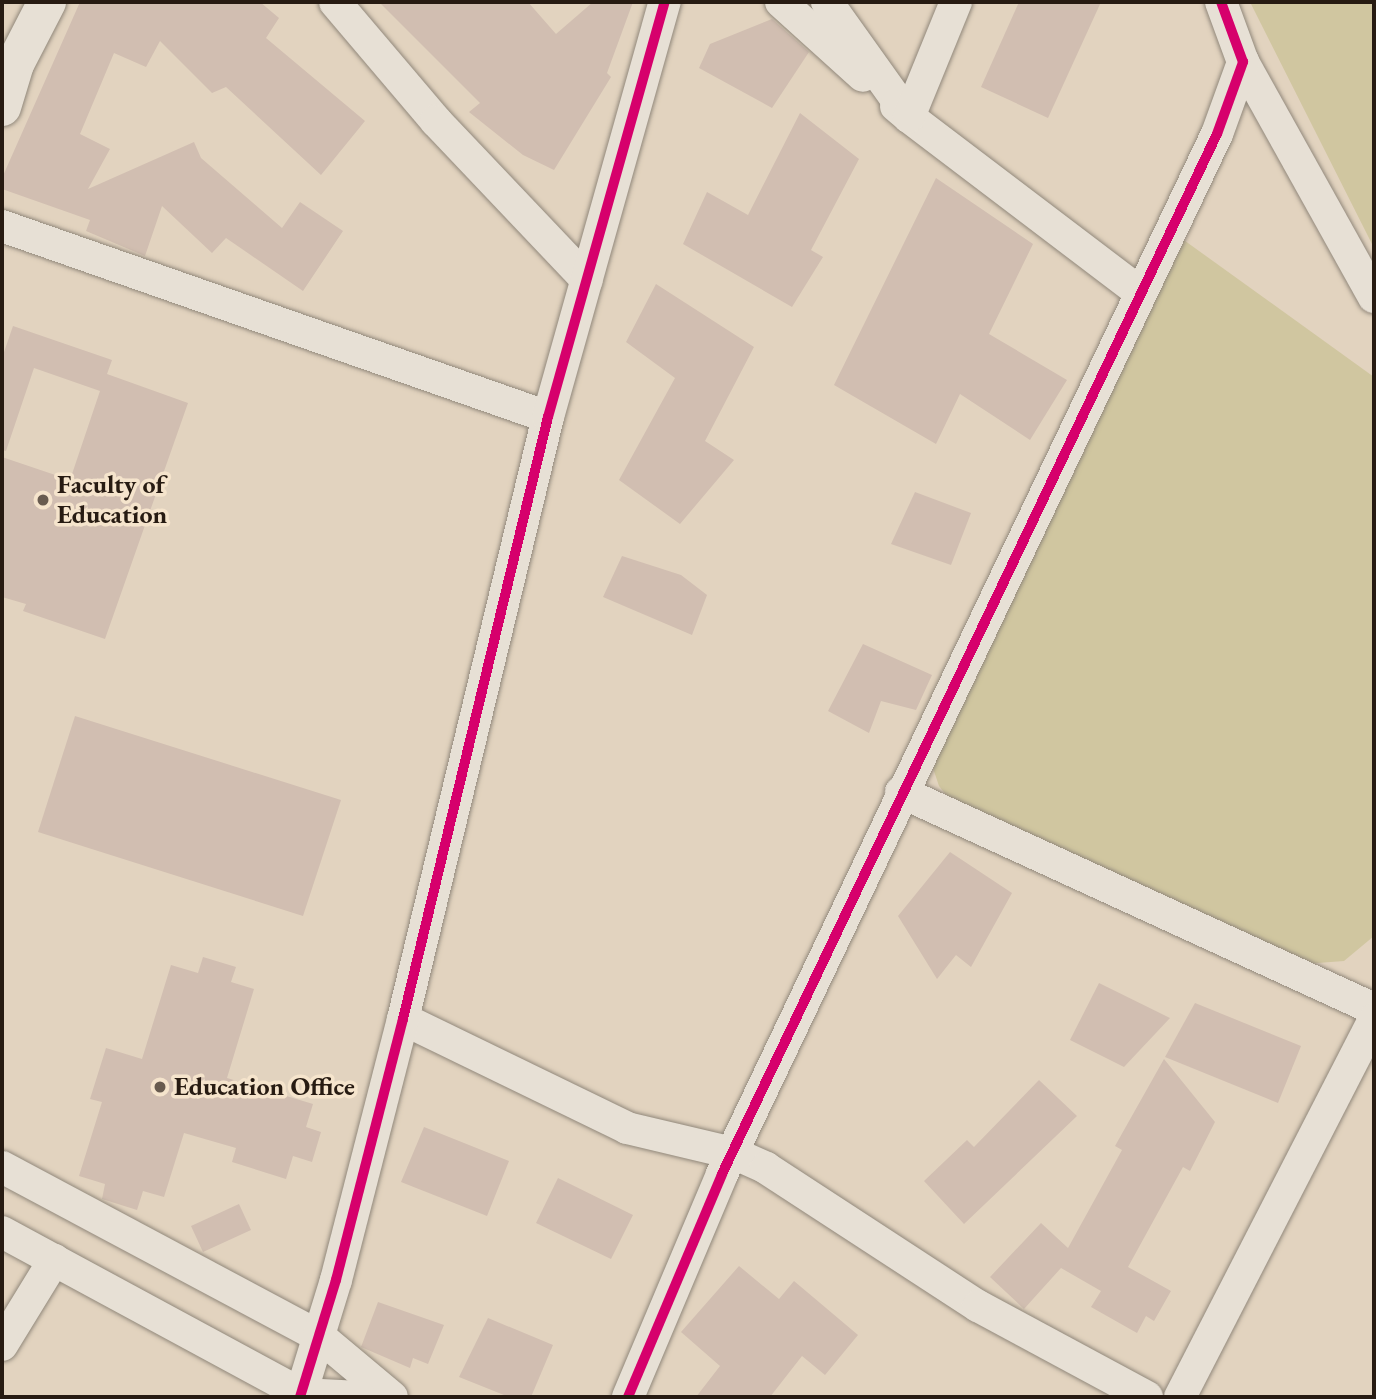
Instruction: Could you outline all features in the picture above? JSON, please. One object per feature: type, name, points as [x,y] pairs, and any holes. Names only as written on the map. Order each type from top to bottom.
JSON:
[{"type":"street","points":[[2,107],[8,61],[47,2]]},
{"type":"street","points":[[335,2],[436,121],[587,280]]},
{"type":"street","points":[[781,2],[909,117],[1141,293]]},
{"type":"street","points":[[827,2],[909,117]]},
{"type":"street","points":[[909,117],[956,2]]},
{"type":"street","points":[[1221,2],[1243,62],[1374,298]]},
{"type":"street","points":[[301,1396],[403,1018],[548,417],[667,3]]},
{"type":"street","points":[[628,1397],[733,1153],[901,792],[1217,134],[1243,62]]},
{"type":"street","points":[[2,226],[548,417]]},
{"type":"street","points":[[901,792],[1374,1009]]},
{"type":"street","points":[[403,1018],[627,1128],[733,1153],[766,1168],[978,1306],[1147,1397]]},
{"type":"street","points":[[1180,1397],[1374,1018]]},
{"type":"street","points":[[2,1167],[319,1336],[392,1397]]},
{"type":"street","points":[[2,1233],[301,1396],[359,1397]]},
{"type":"street","points":[[2,1345],[54,1260]]},
{"type":"shaded area","points":[[1250,2],[1374,2],[1374,248],[1373,246]]},
{"type":"shaded area","points":[[1181,238],[1374,377],[1374,936],[1344,961],[1304,964],[955,806],[939,786],[932,765]]},
{"type":"building","points":[[80,2],[260,2],[279,18],[266,38],[365,121],[321,175],[226,87],[212,93],[160,41],[146,67],[114,53],[80,134],[110,149],[88,189],[194,142],[201,158],[282,228],[300,202],[343,231],[303,291],[226,238],[212,253],[162,206],[145,256],[86,231],[90,220],[2,189],[2,178]]},
{"type":"building","points":[[379,2],[528,2],[556,34],[593,2],[633,2],[607,73],[611,77],[554,170],[523,155],[469,112],[480,103]]},
{"type":"building","points":[[1019,2],[1101,2],[1048,118],[981,87]]},
{"type":"building","points":[[772,19],[809,52],[772,108],[699,68],[710,44]]},
{"type":"building","points":[[800,113],[859,159],[811,250],[823,257],[792,307],[683,244],[707,192],[748,215]]},
{"type":"building","points":[[936,178],[1033,244],[989,334],[1067,380],[1030,440],[960,394],[936,444],[834,385]]},
{"type":"building","points":[[656,284],[754,347],[705,441],[734,460],[680,524],[619,480],[675,378],[626,342]]},
{"type":"building","points":[[13,326],[112,360],[107,374],[188,403],[105,639],[23,611],[26,604],[2,597],[2,457],[70,480],[100,391],[34,368],[6,451],[2,450],[2,358]]},
{"type":"building","points":[[915,492],[971,513],[951,565],[891,544]]},
{"type":"building","points":[[622,556],[681,575],[707,595],[692,635],[603,597]]},
{"type":"building","points":[[863,644],[932,675],[916,710],[881,701],[869,733],[828,711]]},
{"type":"building","points":[[75,716],[341,800],[303,916],[38,832]]},
{"type":"building","points":[[950,852],[1012,893],[971,967],[956,955],[937,979],[898,916]]},
{"type":"building","points":[[203,957],[236,967],[231,982],[254,989],[227,1078],[313,1104],[306,1127],[321,1132],[312,1162],[293,1156],[286,1179],[232,1162],[236,1148],[184,1133],[164,1197],[143,1191],[137,1210],[102,1199],[105,1184],[79,1176],[102,1102],[90,1099],[106,1048],[142,1059],[171,965],[198,973]]},
{"type":"building","points":[[1099,983],[1170,1018],[1124,1067],[1070,1040]]},
{"type":"building","points":[[1195,1003],[1301,1046],[1278,1103],[1165,1057]]},
{"type":"building","points":[[1164,1059],[1215,1122],[1190,1171],[1183,1167],[1128,1267],[1171,1291],[1154,1321],[1146,1316],[1137,1333],[1091,1307],[1101,1291],[1061,1268],[1024,1309],[990,1277],[1041,1223],[1068,1248],[1122,1150],[1115,1146]]},
{"type":"building","points":[[1039,1080],[1077,1116],[964,1224],[924,1181],[967,1140],[974,1147]]},
{"type":"building","points":[[424,1127],[509,1161],[487,1216],[401,1182]]},
{"type":"building","points":[[558,1178],[633,1215],[611,1259],[536,1223]]},
{"type":"building","points":[[239,1204],[251,1230],[203,1252],[191,1226]]},
{"type":"building","points":[[739,1266],[779,1299],[794,1281],[858,1335],[825,1375],[802,1356],[770,1397],[696,1397],[720,1366],[681,1332]]},
{"type":"building","points":[[378,1302],[444,1325],[428,1364],[413,1358],[410,1368],[361,1347]]},
{"type":"building","points":[[488,1318],[553,1345],[531,1397],[509,1397],[459,1377]]},
{"type":"cycle path","points":[[300,1397],[336,1280],[403,1019],[548,417],[665,2]]},
{"type":"cycle path","points":[[628,1397],[722,1174],[1217,134],[1243,62],[1221,2]]},
{"type":"place","name":"Faculty of Education","points":[[43,500]]},
{"type":"place","name":"Education Office","points":[[160,1087]]}]
